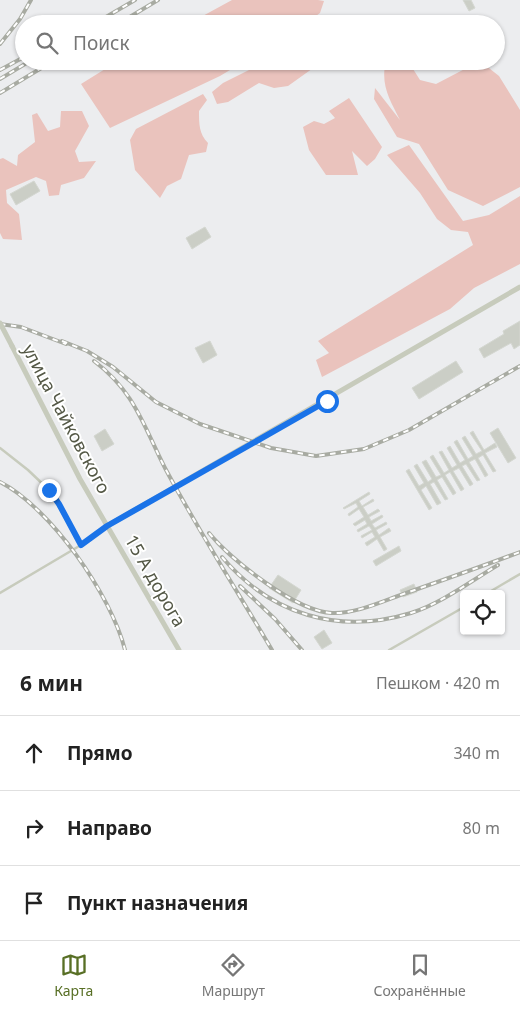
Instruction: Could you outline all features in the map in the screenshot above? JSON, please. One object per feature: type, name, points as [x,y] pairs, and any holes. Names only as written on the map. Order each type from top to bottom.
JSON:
[{"type":"street","points":[[107,526],[520,287]]},
{"type":"street","name":"улица Чайковского","points":[[0,324],[80,479],[107,526]]},
{"type":"street","name":"15 А дорога","points":[[107,526],[179,650]]},
{"type":"lane","points":[[0,448],[28,470],[49,490],[59,504],[81,545]]},
{"type":"lane","points":[[0,593],[81,545],[107,526]]},
{"type":"lane","points":[[493,590],[520,574]]},
{"type":"lane","points":[[390,650],[460,608]]},
{"type":"shaded area","points":[[232,0],[324,1],[320,13],[317,15],[204,15]]},
{"type":"shaded area","points":[[104,70],[230,70],[110,128],[81,84]]},
{"type":"shaded area","points":[[249,70],[310,70],[288,86],[274,88],[259,83],[228,102],[217,104],[212,92],[223,83]]},
{"type":"shaded area","points":[[384,70],[414,70],[420,80],[436,84],[463,70],[491,70],[499,76],[520,110],[520,187],[483,206],[448,190],[419,144],[397,137],[374,99],[375,88],[400,120],[387,92]]},
{"type":"shaded area","points":[[203,94],[207,100],[199,111],[199,120],[201,132],[208,143],[206,152],[189,155],[181,179],[167,186],[160,198],[135,170],[130,140],[136,129]]},
{"type":"shaded area","points":[[349,98],[382,147],[375,159],[367,166],[352,151],[358,175],[326,175],[309,150],[303,127],[314,121],[324,124],[335,118],[329,111]]},
{"type":"shaded area","points":[[61,111],[82,111],[89,126],[75,151],[79,162],[96,161],[84,178],[61,185],[59,195],[49,196],[46,181],[36,177],[6,190],[7,203],[19,214],[22,240],[3,239],[0,233],[0,159],[3,158],[17,166],[18,155],[35,142],[32,115],[37,113],[48,131],[60,127]]},
{"type":"shaded area","points":[[409,145],[463,221],[489,215],[520,196],[520,264],[474,288],[450,309],[322,377],[316,360],[329,353],[318,341],[473,245],[468,232],[451,230],[437,219],[420,193],[387,155]]},
{"type":"building","points":[[463,0],[471,0],[475,8],[469,11]]},
{"type":"building","points":[[34,181],[40,191],[16,205],[10,194]]},
{"type":"building","points":[[205,227],[211,237],[192,249],[186,238]]},
{"type":"building","points":[[520,321],[520,345],[514,349],[511,343],[484,358],[479,349],[504,334],[503,331]]},
{"type":"building","points":[[210,341],[217,355],[203,363],[195,348]]},
{"type":"building","points":[[456,361],[463,372],[419,399],[412,388]]},
{"type":"building","points":[[498,428],[516,458],[508,463],[490,433]]},
{"type":"building","points":[[105,429],[114,444],[102,451],[94,436]]},
{"type":"building","points":[[473,431],[484,450],[495,443],[497,447],[485,453],[496,471],[493,472],[483,455],[478,458],[488,475],[485,477],[475,459],[469,462],[480,480],[477,481],[466,464],[462,466],[473,484],[470,486],[459,468],[453,471],[464,489],[461,491],[450,472],[445,475],[456,493],[453,495],[442,477],[437,480],[448,499],[445,500],[434,482],[430,484],[441,503],[437,505],[426,486],[421,490],[432,508],[429,510],[406,471],[409,469],[419,486],[424,483],[414,466],[417,464],[428,482],[432,479],[422,462],[426,460],[436,477],[441,475],[430,457],[433,455],[444,473],[449,470],[439,452],[442,451],[452,468],[457,465],[447,448],[450,446],[460,463],[465,460],[454,442],[457,440],[468,459],[473,456],[462,438],[465,436],[476,454],[482,451],[470,433]]},
{"type":"building","points":[[369,492],[370,494],[359,501],[362,506],[373,499],[374,501],[363,507],[368,515],[378,509],[380,511],[369,517],[371,521],[382,515],[383,517],[372,524],[375,528],[386,522],[387,524],[376,530],[379,535],[389,528],[391,531],[380,537],[387,549],[384,551],[377,539],[367,546],[365,543],[375,537],[372,532],[362,538],[361,536],[372,530],[369,526],[358,532],[357,530],[367,524],[365,520],[355,526],[353,524],[364,517],[359,509],[349,516],[348,514],[358,507],[356,503],[343,508]]},
{"type":"building","points":[[399,546],[401,551],[376,566],[373,561]]},
{"type":"building","points":[[278,575],[301,590],[293,603],[269,588]]},
{"type":"building","points":[[414,584],[417,592],[403,597],[400,590]]},
{"type":"building","points":[[324,630],[332,643],[322,649],[314,637]]},
{"type":"railway","points":[[22,15],[31,0]]},
{"type":"railway","points":[[109,15],[135,0]]},
{"type":"railway","points":[[133,15],[158,0]]},
{"type":"railway","points":[[0,44],[15,25]]},
{"type":"railway","points":[[0,70],[15,62]]},
{"type":"railway","points":[[0,79],[15,70]]},
{"type":"railway","points":[[0,93],[38,70]]},
{"type":"railway","points":[[0,324],[21,327],[66,344]]},
{"type":"railway","points":[[62,341],[87,351],[113,367],[156,402],[200,424],[271,448],[316,456],[364,449],[409,430],[520,366]]},
{"type":"railway","points":[[94,361],[108,373],[129,397],[144,423],[165,468],[272,650]]},
{"type":"railway","points":[[0,482],[19,494],[39,511],[76,555],[107,604],[125,650]]},
{"type":"railway","points":[[209,533],[233,557],[266,583],[301,604],[332,613],[342,613],[371,606],[520,552]]},
{"type":"railway","points":[[222,557],[241,577],[262,593],[284,606],[308,615],[332,620],[358,622],[384,619],[423,609],[445,598],[498,565]]},
{"type":"railway","points":[[240,586],[275,619],[302,650]]},
{"type":"route","points":[[49,490],[59,504],[81,545],[107,526],[327,401]]}]
